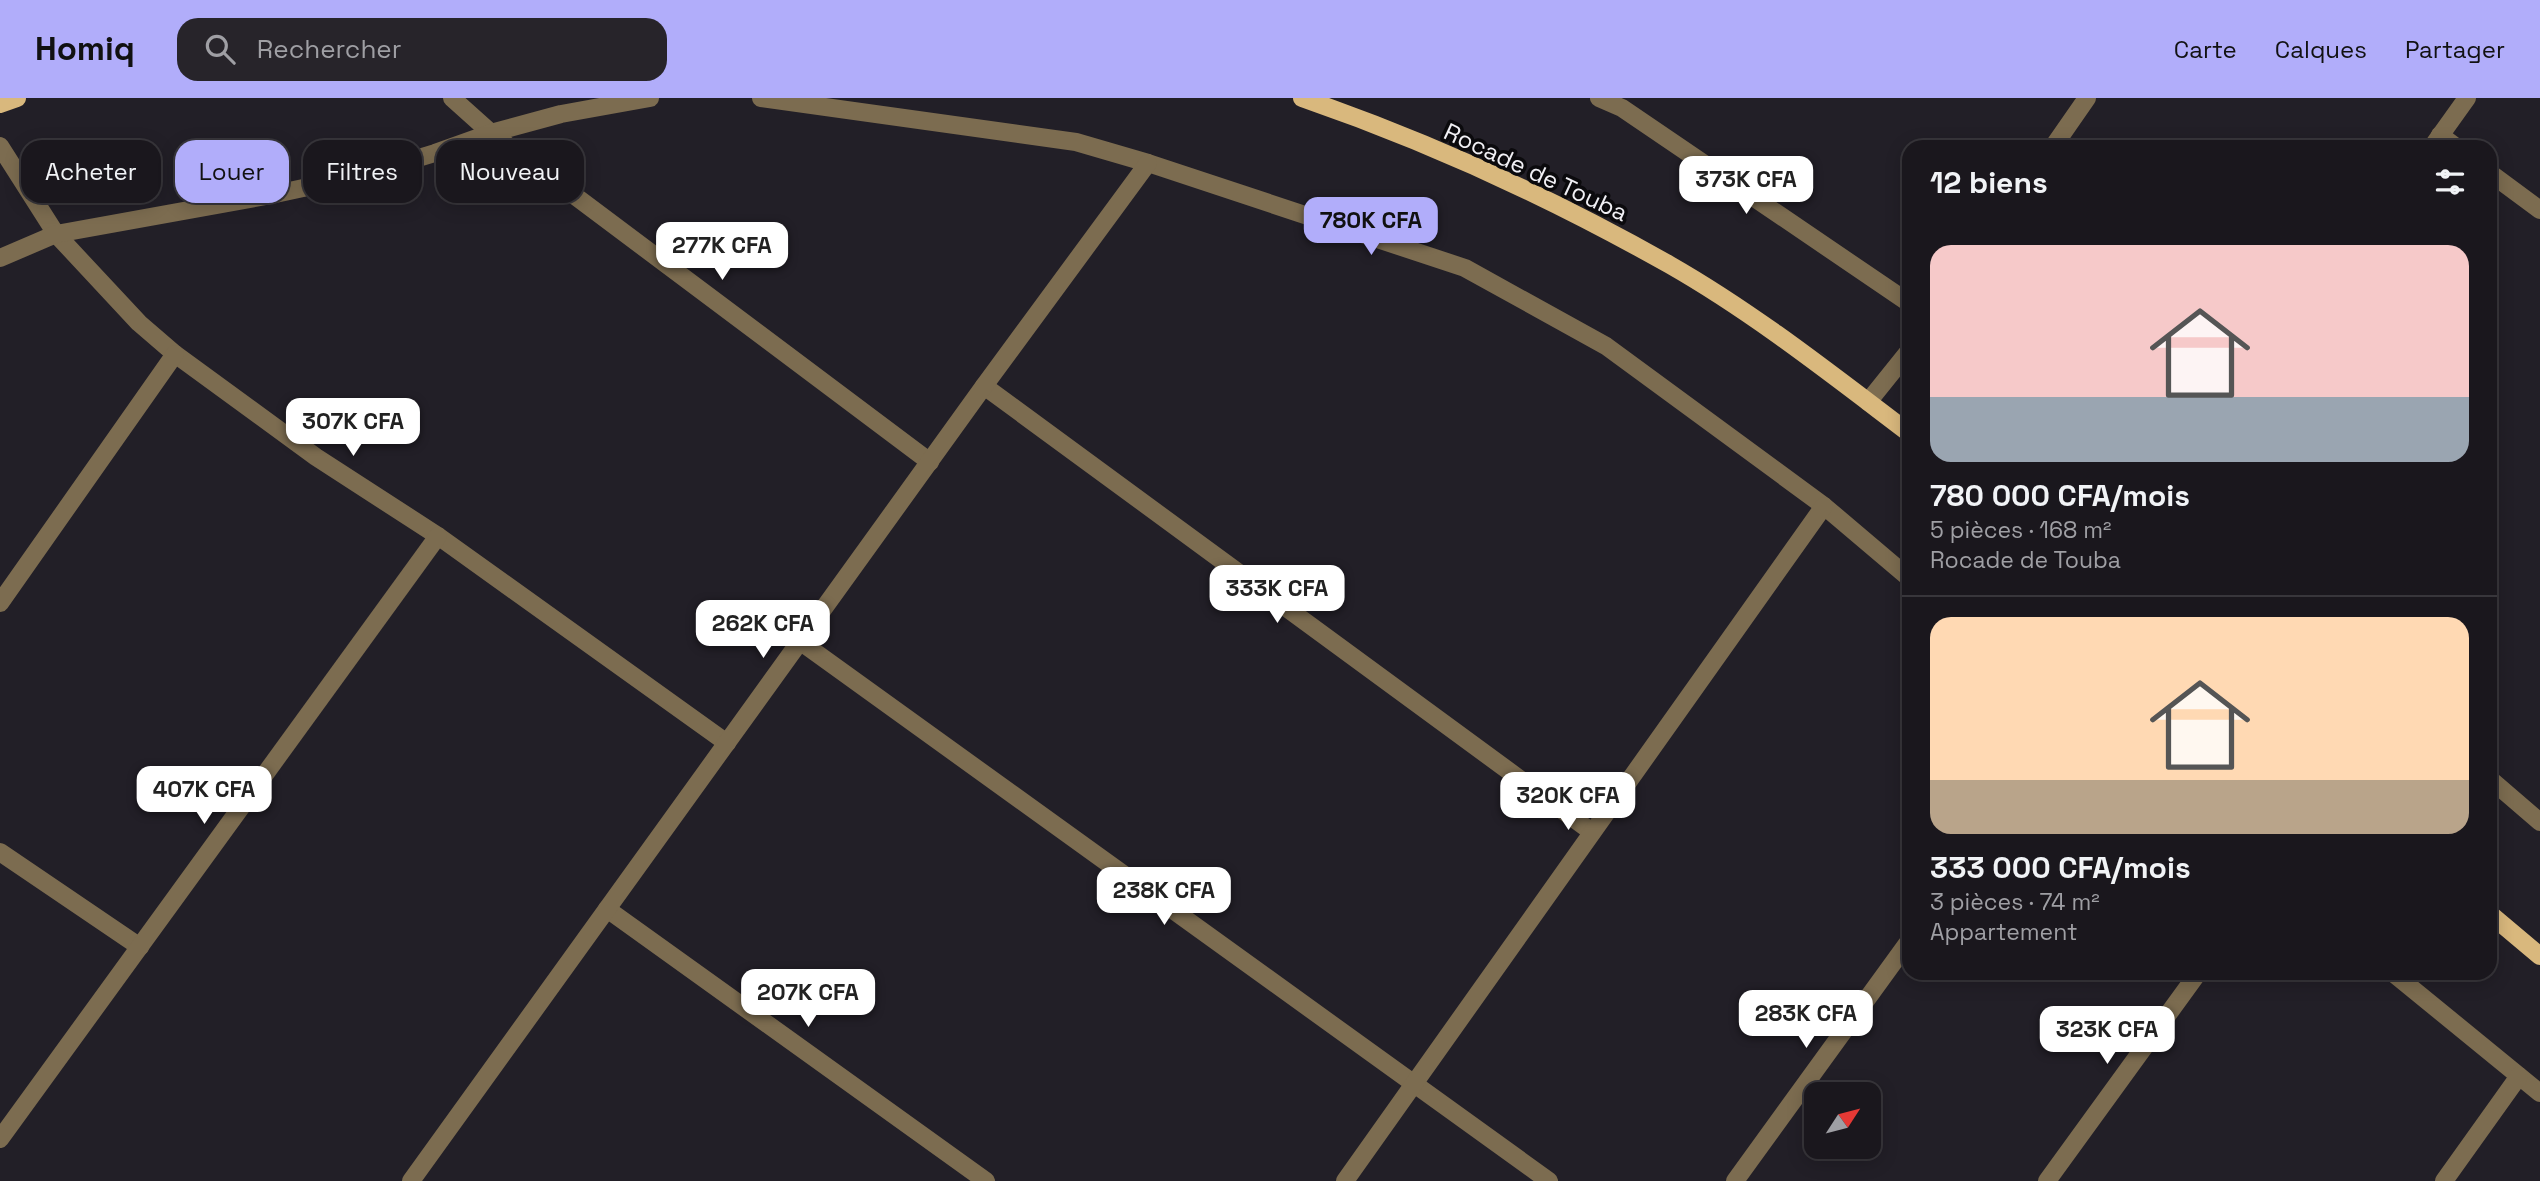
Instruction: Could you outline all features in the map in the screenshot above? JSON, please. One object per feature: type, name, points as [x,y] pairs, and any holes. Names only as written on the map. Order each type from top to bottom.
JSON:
[{"type":"main road","points":[[0,104],[17,98]]},
{"type":"main road","name":"Rocade de Touba","points":[[1302,98],[1350,115],[1533,194],[1671,265],[1770,329],[1902,428]]},
{"type":"main road","points":[[2497,920],[2540,956]]},
{"type":"street","points":[[452,98],[491,133],[930,462]]},
{"type":"street","points":[[0,258],[56,234],[266,196],[359,176],[491,133],[561,114],[650,98]]},
{"type":"street","points":[[761,98],[1076,142],[1148,163],[1465,268],[1606,346],[1824,506],[1902,572]]},
{"type":"street","points":[[1600,98],[1622,108],[1902,298]]},
{"type":"street","points":[[2058,140],[2087,98]]},
{"type":"street","points":[[2437,140],[2467,98]]},
{"type":"street","points":[[0,146],[56,234],[139,323],[175,354],[316,457],[438,536],[727,743]]},
{"type":"street","points":[[411,1181],[1148,163]]},
{"type":"street","points":[[2497,178],[2540,210]]},
{"type":"street","points":[[0,603],[175,354]]},
{"type":"street","points":[[1868,402],[1902,360]]},
{"type":"street","points":[[984,386],[1592,832]]},
{"type":"street","points":[[1345,1181],[1824,506]]},
{"type":"street","points":[[0,1139],[438,536]]},
{"type":"street","points":[[801,642],[1549,1181]]},
{"type":"street","points":[[2497,785],[2540,822]]},
{"type":"street","points":[[0,852],[140,947]]},
{"type":"street","points":[[607,909],[986,1181]]},
{"type":"street","points":[[1735,1181],[1902,951]]},
{"type":"street","points":[[2057,1178],[2193,980]]},
{"type":"street","points":[[2402,980],[2540,1093]]},
{"type":"street","points":[[2444,1181],[2519,1076]]}]
